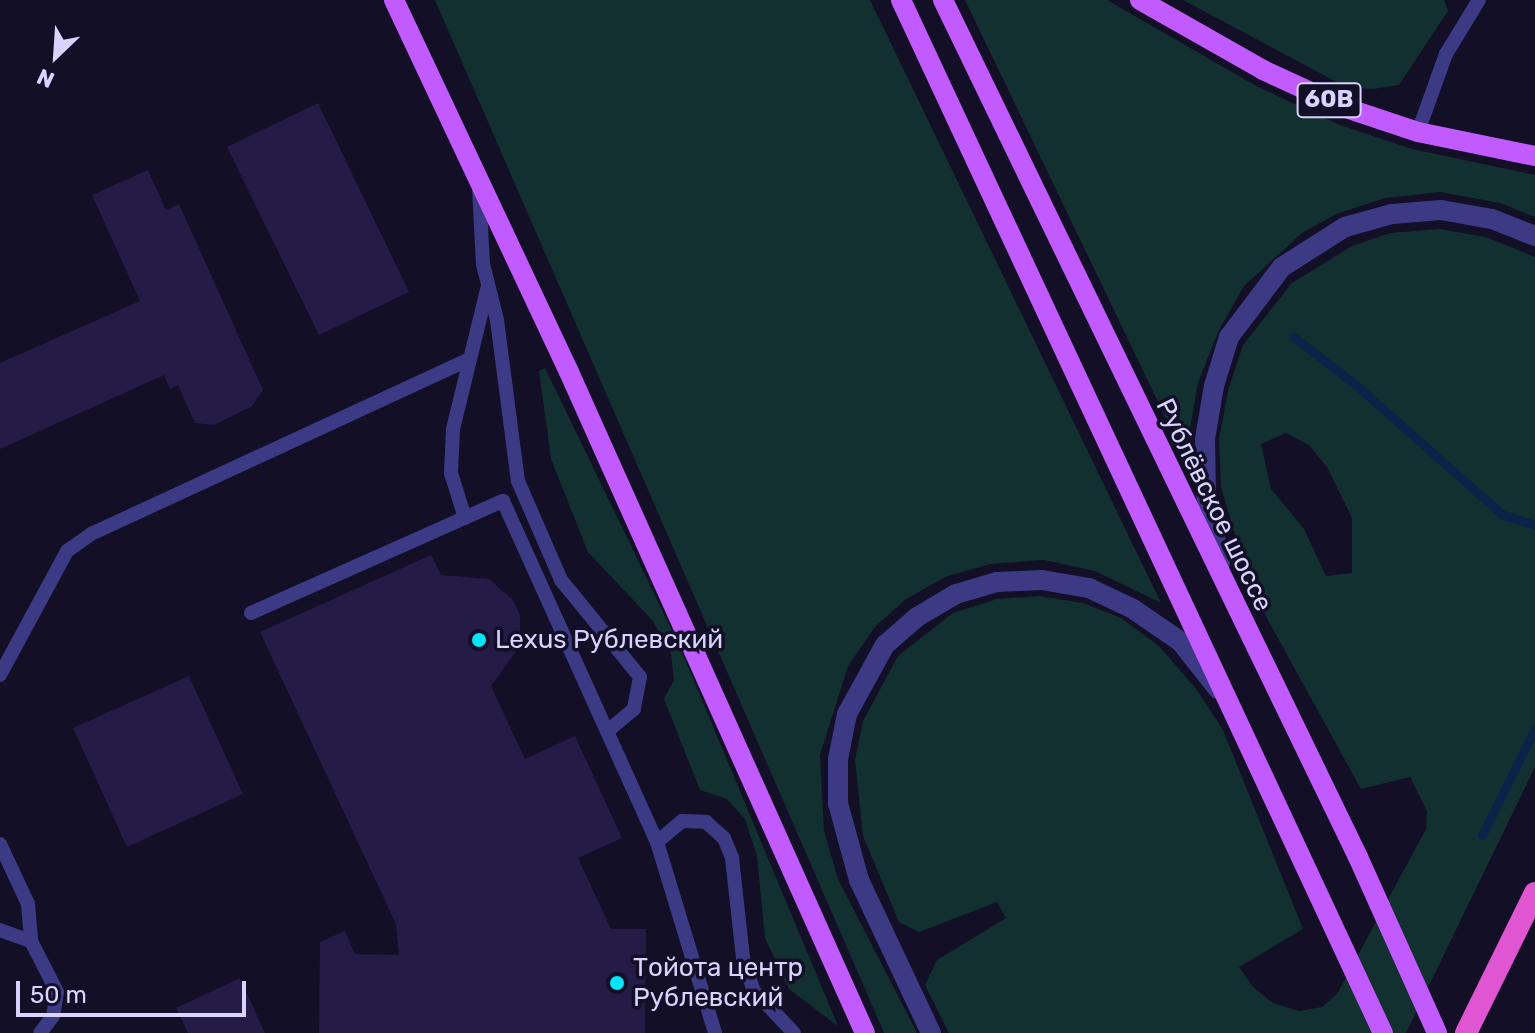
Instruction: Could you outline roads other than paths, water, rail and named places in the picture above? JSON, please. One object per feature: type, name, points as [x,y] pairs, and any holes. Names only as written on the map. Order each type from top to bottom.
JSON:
[{"type":"highway","points":[[1466,1033],[1535,893]]},
{"type":"main road","points":[[394,0],[478,187],[569,372],[865,1033]]},
{"type":"main road","points":[[901,0],[1383,1033]]},
{"type":"main road","name":"Рублёвское шоссе","points":[[943,0],[1225,590],[1358,857],[1437,1033]]},
{"type":"main road","name":"60B","points":[[1140,0],[1263,70],[1343,107],[1418,132],[1535,156]]},
{"type":"street","points":[[1225,590],[1206,494],[1205,439],[1229,337],[1255,297],[1311,245],[1345,227],[1392,214],[1441,210],[1492,219],[1535,236]]},
{"type":"street","points":[[931,1033],[859,880],[838,803],[838,759],[847,714],[885,645],[917,617],[956,594],[997,582],[1058,583],[1089,588],[1133,609],[1181,642],[1233,708]]},
{"type":"street","points":[[1456,1033],[1487,990]]},
{"type":"lane","points":[[1418,132],[1446,54],[1479,0]]},
{"type":"lane","points":[[478,187],[487,284],[518,481],[540,539],[561,580],[640,677],[634,709],[609,730]]},
{"type":"lane","points":[[465,518],[451,473],[453,429],[487,284]]},
{"type":"lane","points":[[0,675],[67,551],[91,534],[467,360]]},
{"type":"lane","points":[[251,613],[503,501],[657,842],[715,1033]]},
{"type":"lane","points":[[657,842],[682,821],[706,822],[724,838],[732,858],[743,958],[754,991],[794,1033]]},
{"type":"lane","points":[[0,844],[28,904],[31,941],[57,992],[53,1016],[40,1033]]},
{"type":"lane","points":[[0,930],[31,941]]},
{"type":"waterway","points":[[1294,337],[1356,385],[1503,515],[1535,525]]},
{"type":"waterway","points":[[1482,835],[1535,728]]},
{"type":"place","name":"Lexus Рублевский","points":[[479,640]]},
{"type":"place","name":"Тойота центр Рублевский","points":[[617,983]]}]
